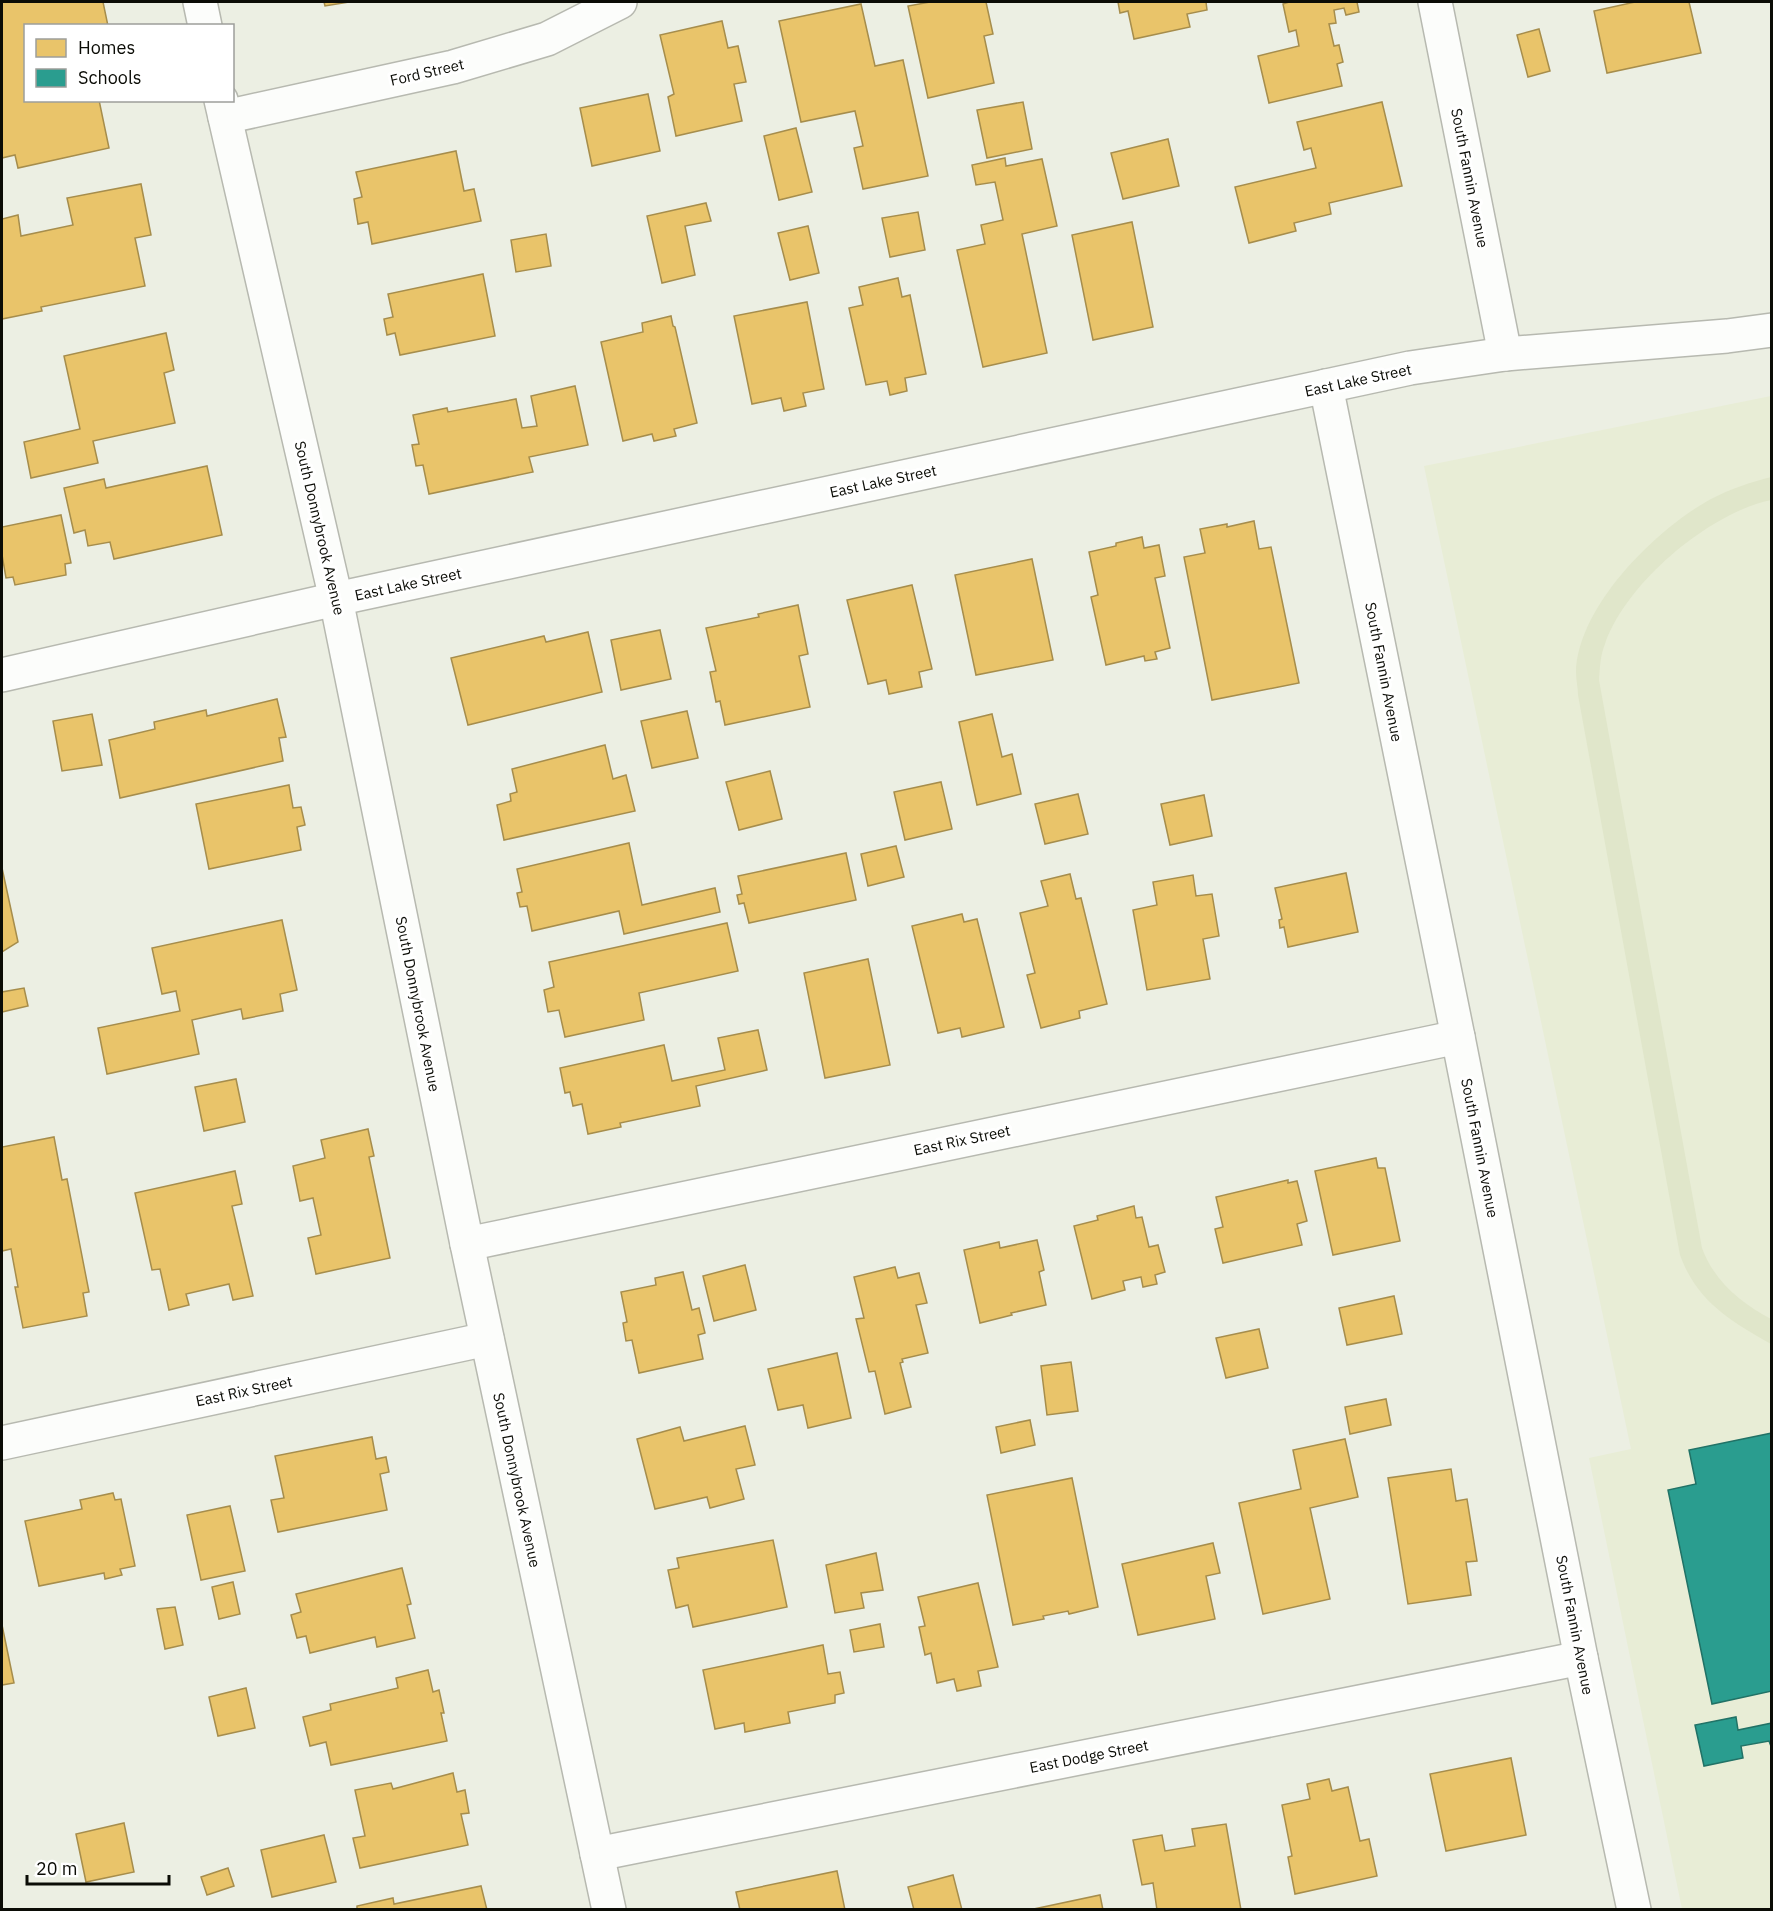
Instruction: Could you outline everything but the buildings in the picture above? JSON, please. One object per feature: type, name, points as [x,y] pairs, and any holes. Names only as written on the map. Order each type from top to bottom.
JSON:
[{"type":"street","points":[[200,2],[206,24]]},
{"type":"street","name":"Ford Street","points":[[223,109],[453,68],[547,39],[620,2]]},
{"type":"street","name":"South Fannin Avenue","points":[[1435,2],[1505,354]]},
{"type":"street","name":"South Donnybrook Avenue","points":[[223,109],[336,599],[466,1244],[609,1910]]},
{"type":"street","name":"East Lake Street","points":[[2,675],[336,599],[1410,368],[1505,354],[1716,337],[1772,330]]},
{"type":"street","name":"South Fannin Avenue","points":[[1326,386],[1581,1658],[1634,1910]]},
{"type":"street","name":"East Rix Street","points":[[466,1244],[1458,1037]]},
{"type":"street","name":"East Rix Street","points":[[2,1443],[487,1339]]},
{"type":"street","name":"East Dodge Street","points":[[597,1854],[1581,1658]]},
{"type":"shaded area","points":[[1771,396],[1771,1909],[1682,1909],[1589,1458],[1631,1449],[1424,466]]},
{"type":"shaded area","points":[[1771,477],[1771,500],[1747,507],[1722,519],[1697,535],[1650,575],[1616,621],[1605,644],[1599,680],[1702,1248],[1721,1281],[1749,1306],[1771,1319],[1771,1344],[1729,1318],[1706,1298],[1696,1286],[1680,1255],[1578,695],[1576,672],[1580,647],[1590,621],[1605,596],[1645,550],[1689,512],[1711,499],[1741,486]]}]
